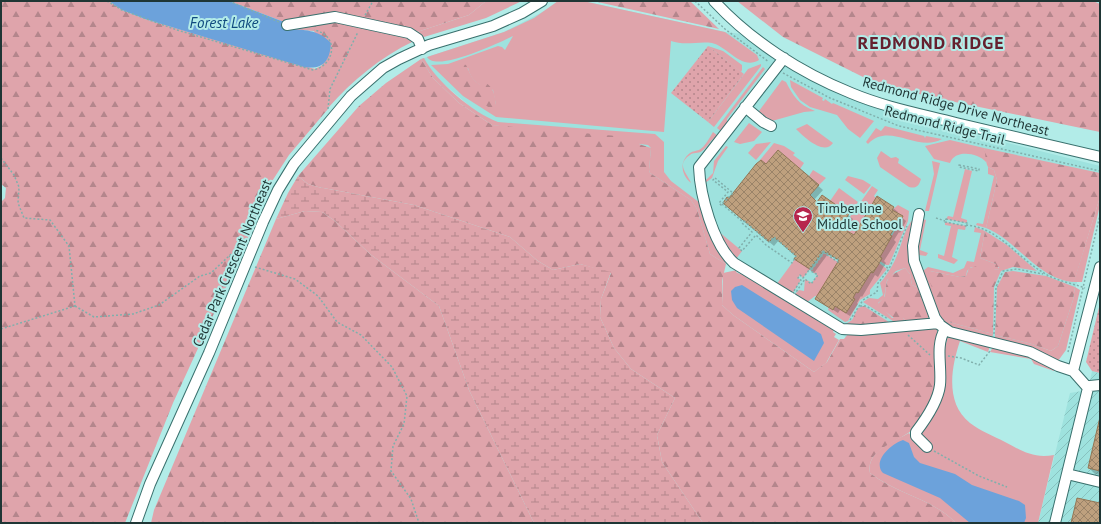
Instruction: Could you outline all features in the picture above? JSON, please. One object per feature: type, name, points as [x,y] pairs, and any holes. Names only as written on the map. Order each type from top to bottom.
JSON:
[{"type":"street","name":"Cedar Park Crescent Northeast","points":[[136,523],[147,490],[209,353],[263,222],[281,184],[294,164],[322,129],[360,87],[389,65],[422,49],[489,28],[529,4],[542,1]]},
{"type":"street","name":"Redmond Ridge Drive Northeast","points":[[714,1],[737,23],[784,58],[807,72],[853,94],[932,117],[1100,157]]},
{"type":"street","points":[[287,25],[335,17],[409,33],[418,39],[422,49]]},
{"type":"street","points":[[784,58],[699,167],[700,187],[717,239],[734,263],[842,329],[861,330],[942,326],[950,332],[1030,352],[1058,366],[1073,371],[1088,388]]},
{"type":"street","points":[[745,107],[763,122],[771,126]]},
{"type":"street","points":[[919,214],[913,246],[914,261],[942,326],[940,347],[940,385],[928,415],[916,432],[916,436],[927,447]]},
{"type":"street","points":[[1073,371],[1100,267]]},
{"type":"street","points":[[1088,388],[1090,386],[1100,385]]},
{"type":"street","points":[[1055,523],[1088,388]]},
{"type":"street","points":[[1067,474],[1100,482]]},
{"type":"path","points":[[107,1],[122,10],[177,30],[313,70],[319,69],[324,65],[332,52],[332,41],[326,35],[311,30]]},
{"type":"path","points":[[229,1],[287,25]]},
{"type":"path","points":[[328,108],[330,89],[355,41],[362,22],[373,1]]},
{"type":"path","points":[[695,1],[726,29],[760,55]]},
{"type":"path","name":"Redmond Ridge Trail","points":[[793,77],[811,89],[830,98],[899,126],[1100,171]]},
{"type":"path","points":[[1,158],[14,175],[19,187],[18,203],[24,218],[50,220],[69,246],[76,306]]},
{"type":"path","points":[[958,166],[979,169],[978,172],[972,171],[958,168],[958,166]]},
{"type":"path","points":[[722,204],[733,193],[715,178],[713,180],[728,192],[718,203],[722,204],[769,242],[774,237],[796,256],[792,263],[766,245],[756,235],[742,251],[739,248],[752,232],[742,223],[743,222]]},
{"type":"path","points":[[1068,352],[1100,215]]},
{"type":"path","points":[[936,218],[945,222],[982,228],[995,234],[1045,274]]},
{"type":"path","points":[[847,322],[852,318],[865,298],[877,292],[878,283],[889,269],[897,251],[900,238],[909,222]]},
{"type":"path","points":[[1,329],[76,306],[94,317],[133,314],[159,304],[200,276],[211,274],[247,239]]},
{"type":"path","points":[[823,251],[839,260],[838,262],[824,253],[811,271],[818,275],[812,284],[805,279],[794,295],[792,294],[801,280],[798,278],[800,275],[804,278],[823,251]]},
{"type":"path","points":[[229,256],[238,260]]},
{"type":"path","points":[[880,262],[889,269]]},
{"type":"path","points":[[255,267],[295,279],[318,296],[337,322],[361,335],[392,367],[407,396],[404,424],[393,446],[392,471],[411,499],[419,523]]},
{"type":"path","points":[[994,334],[996,287],[1003,271],[1017,269],[1045,274],[1094,291]]},
{"type":"path","points":[[858,307],[866,306],[890,320]]},
{"type":"path","points":[[927,447],[979,476],[1007,486]]},
{"type":"shaded area","points":[[583,1],[725,32],[742,34],[764,52],[796,72],[833,91],[867,105],[899,116],[1100,166],[1100,174],[1063,348],[1036,349],[953,328],[849,339],[710,254],[492,125],[426,69],[421,59],[504,32],[550,8]]},
{"type":"shaded area","points":[[1092,371],[1100,373],[1100,523],[1038,523],[1070,393],[1082,391],[1089,385]]},
{"type":"green space","points":[[1,1],[109,1],[122,10],[145,19],[315,69],[321,66],[327,59],[314,31],[287,29],[284,22],[229,1],[486,1],[469,15],[417,32],[362,22],[355,41],[330,89],[328,109],[289,155],[267,189],[243,250],[173,403],[125,523],[1,523],[1,202],[5,198],[6,188],[1,184]]},
{"type":"green space","points":[[486,1],[522,1],[486,18],[424,37],[417,32],[469,15]]},
{"type":"green space","points":[[558,1],[583,1],[725,32],[757,55],[759,60],[753,63],[741,60],[718,45],[712,43],[681,43],[671,41],[664,132],[496,117],[463,96],[431,65],[448,64],[498,46],[505,50],[513,36],[482,50],[455,59],[433,61],[427,57],[504,32],[534,18]],"holes":[[[468,68],[477,83],[493,90],[496,105],[440,70]]]},
{"type":"green space","points":[[593,1],[690,1],[719,29]]},
{"type":"green space","points":[[737,1],[1093,1],[1100,4],[1100,132],[926,96],[865,78],[783,37]]},
{"type":"green space","points":[[362,22],[400,33],[414,41],[389,55],[367,70],[328,108],[330,89]]},
{"type":"green space","points":[[708,46],[723,51],[742,65],[741,72]]},
{"type":"green space","points":[[708,46],[744,74],[708,122],[671,93]]},
{"type":"green space","points":[[424,58],[437,76],[456,95],[488,118],[498,122],[655,134],[664,142],[664,172],[671,181],[700,203],[726,264],[710,254],[697,209],[691,200],[650,173],[651,148],[648,145],[492,125],[459,103],[433,78],[421,59]]},
{"type":"green space","points":[[421,59],[433,78],[459,103],[492,125],[640,138],[639,144],[651,148],[650,173],[691,200],[697,209],[710,254],[726,264],[722,281],[722,305],[733,315],[814,372],[827,362],[840,339],[880,337],[904,338],[927,350],[937,361],[936,389],[933,401],[925,415],[912,430],[887,445],[874,456],[870,464],[870,473],[891,486],[936,508],[956,523],[703,523],[662,462],[657,435],[675,398],[631,369],[614,348],[600,317],[601,299],[611,273],[580,264],[553,270],[538,261],[510,237],[414,205],[318,187],[308,184],[298,176],[359,106],[386,83]]},
{"type":"green space","points":[[460,63],[466,65],[475,81],[481,85],[486,83],[491,87],[495,95],[496,105],[493,110],[457,87],[439,70]]},
{"type":"green space","points":[[761,64],[714,127],[708,122],[748,69]]},
{"type":"green space","points":[[763,67],[765,69],[727,119],[727,124],[722,132],[717,128]]},
{"type":"green space","points":[[782,80],[786,82],[791,92],[801,103],[809,109],[815,111],[804,112],[772,121],[760,114],[759,111]]},
{"type":"green space","points":[[790,80],[823,98],[822,100],[824,101],[825,99],[832,104],[833,103],[874,121],[860,138],[848,129],[837,115],[810,107],[800,100],[791,87]]},
{"type":"green space","points":[[749,123],[762,132],[754,141],[740,144],[734,142]]},
{"type":"green space","points":[[807,124],[833,143],[825,147],[819,146],[814,144],[796,129]]},
{"type":"green space","points":[[885,126],[924,136],[925,138],[926,136],[942,139],[933,142],[923,142],[885,135],[876,138],[868,144],[866,142],[876,128],[881,131]]},
{"type":"green space","points":[[713,132],[718,136],[713,139],[702,151],[691,154],[684,161],[686,156],[690,153],[703,147]]},
{"type":"green space","points":[[950,140],[984,148],[987,156],[986,162],[978,156],[967,154],[957,156],[950,163],[934,159],[925,146]]},
{"type":"green space","points":[[771,142],[756,160],[748,153],[756,144]]},
{"type":"green space","points":[[774,143],[784,146],[795,153],[793,155],[804,163],[800,169],[778,150],[766,164],[760,160]]},
{"type":"green space","points":[[726,146],[728,147],[718,161],[712,178],[705,183],[705,181],[713,173],[714,161]]},
{"type":"green space","points":[[984,148],[1100,173],[1100,197],[1073,282],[1048,274],[1008,241],[986,228],[997,180],[994,170],[987,165]]},
{"type":"green space","points":[[881,151],[891,158],[896,157],[899,159],[898,163],[921,179],[918,185],[914,188],[909,187],[880,167],[877,158]]},
{"type":"green space","points":[[932,161],[940,163],[929,211],[925,211],[934,174]]},
{"type":"green space","points":[[683,166],[691,183],[683,172]]},
{"type":"green space","points":[[988,167],[994,170],[997,180],[986,228],[976,225],[977,223],[983,224],[994,176],[988,174]]},
{"type":"green space","points":[[965,169],[972,171],[961,218],[967,220],[967,223],[946,219],[948,216],[953,217]]},
{"type":"green space","points":[[813,170],[826,178],[819,185],[809,176]]},
{"type":"green space","points":[[298,176],[308,184],[318,187],[414,205],[510,237],[538,261],[553,270],[580,264],[611,272],[601,299],[600,317],[614,348],[631,369],[675,398],[657,435],[662,462],[703,523],[534,523],[469,390],[439,306],[370,254],[335,221],[322,212],[305,211],[276,219]]},
{"type":"green space","points":[[848,176],[863,180],[871,185],[864,194],[845,180]]},
{"type":"green space","points":[[872,186],[878,190],[874,196],[876,198],[854,235],[842,228]]},
{"type":"green space","points":[[839,188],[858,202],[849,214],[830,201]]},
{"type":"green space","points":[[1100,197],[1100,205],[1082,282],[1073,282],[1075,278]]},
{"type":"green space","points":[[898,205],[909,211],[908,221],[889,265],[886,265],[880,261],[882,258],[880,257],[903,216],[892,210]]},
{"type":"green space","points":[[305,211],[322,212],[335,221],[370,254],[439,306],[469,390],[534,523],[151,523],[154,510],[276,219]]},
{"type":"green space","points":[[913,219],[909,246],[911,262],[919,288],[912,285],[910,274],[905,268],[896,271],[887,280],[884,298],[878,303],[892,318],[903,318],[907,322],[896,323],[863,302],[869,298],[878,299],[883,295],[880,283],[886,276],[893,263],[906,230]]},
{"type":"green space","points":[[923,219],[926,220],[920,250],[928,253],[926,256],[919,255],[917,243]]},
{"type":"green space","points":[[945,222],[966,226],[965,230],[958,229],[952,257],[958,260],[954,264],[938,258],[938,254],[944,256],[951,226],[945,225]]},
{"type":"green space","points":[[975,227],[985,231],[980,258],[996,264],[1000,270],[971,267],[967,271],[966,276],[960,277],[930,271],[949,322],[993,334],[992,338],[971,334],[945,323],[940,318],[923,271],[928,267],[953,273],[964,268],[967,261],[974,262],[981,233],[974,232]]},
{"type":"green space","points":[[718,231],[742,251],[736,259],[730,253]]},
{"type":"green space","points":[[985,231],[1007,245],[1037,271],[1013,267],[1001,271],[994,287],[993,334],[949,322],[942,312],[927,275],[930,271],[960,277],[966,276],[969,268],[978,266],[999,270],[999,267],[995,267],[996,264],[980,258]]},
{"type":"green space","points":[[824,253],[838,262],[817,297],[815,296],[806,303],[794,295],[799,290],[804,291],[805,279],[812,283],[817,275],[811,271]]},
{"type":"green space","points":[[795,259],[810,269],[803,278],[800,275],[798,278],[801,280],[792,294],[776,285]]},
{"type":"green space","points":[[879,263],[887,269],[870,290],[870,294],[860,300],[848,321],[845,322],[828,310],[829,307],[833,310],[835,306],[846,313],[854,300],[853,298],[856,292],[858,293],[871,272],[873,273]]},
{"type":"green space","points":[[905,268],[910,274],[912,285],[919,288],[929,316],[927,320],[907,322],[903,318],[895,319],[877,305],[885,296],[887,280],[891,275]]},
{"type":"green space","points":[[737,270],[736,272],[741,273],[834,330],[833,332],[836,334],[834,337],[839,340],[826,363],[814,372],[733,315],[722,305],[723,273]]},
{"type":"green space","points":[[1013,271],[1046,276],[1075,287],[1073,300],[1058,346],[1051,351],[1032,344],[995,335],[997,287],[1005,272]]},
{"type":"green space","points":[[1075,287],[1080,290],[1066,350],[1058,361],[1030,347],[995,339],[995,335],[1032,344],[1051,351],[1058,346],[1073,300]]},
{"type":"green space","points":[[1100,303],[1100,373],[1092,371],[1086,362]]},
{"type":"green space","points":[[864,306],[892,324],[857,328],[844,325],[852,320],[858,308]]},
{"type":"green space","points":[[937,328],[937,361],[844,339],[848,334]]},
{"type":"green space","points":[[948,336],[990,346],[988,352],[960,341],[954,362],[952,385],[953,395],[962,415],[978,428],[1023,451],[1040,456],[1054,455],[1038,523],[956,523],[936,508],[891,486],[870,473],[870,465],[876,453],[909,433],[916,444],[924,451],[929,445],[921,433]]},
{"type":"green space","points":[[993,347],[1027,355],[1055,370],[1054,371],[1034,364],[1031,359],[990,352]]},
{"type":"water","name":"Forest Lake","points":[[109,1],[229,1],[284,22],[287,29],[310,31],[321,35],[331,43],[329,55],[321,65],[311,68],[304,67],[145,19],[122,10]]},
{"type":"water","points":[[742,285],[821,334],[824,343],[814,361],[737,308],[732,300],[731,291],[735,287]]},
{"type":"water","points":[[903,440],[909,443],[914,457],[920,463],[955,474],[972,485],[1019,501],[1025,505],[1026,518],[1024,523],[970,523],[940,498],[883,473],[880,468],[881,458],[888,449]]},
{"type":"building","name":"Timberline Middle School","points":[[778,150],[819,185],[810,195],[817,202],[822,195],[849,214],[840,227],[854,235],[877,196],[894,207],[892,210],[903,216],[896,230],[894,229],[890,235],[892,236],[880,257],[882,258],[880,262],[873,273],[871,272],[858,293],[856,292],[853,298],[855,299],[846,313],[835,306],[833,310],[815,299],[839,260],[823,251],[810,269],[794,259],[796,256],[774,237],[769,242],[723,203],[727,197],[729,198],[756,164],[761,160],[766,164]]},
{"type":"building","points":[[1100,417],[1100,471],[1088,468]]},
{"type":"building","points":[[1077,498],[1100,503],[1100,523],[1071,523]]},
{"type":"place","name":"Timberline Middle School","points":[[803,233]]},
{"type":"district","name":"REDMOND RIDGE","points":[[931,42]]}]
